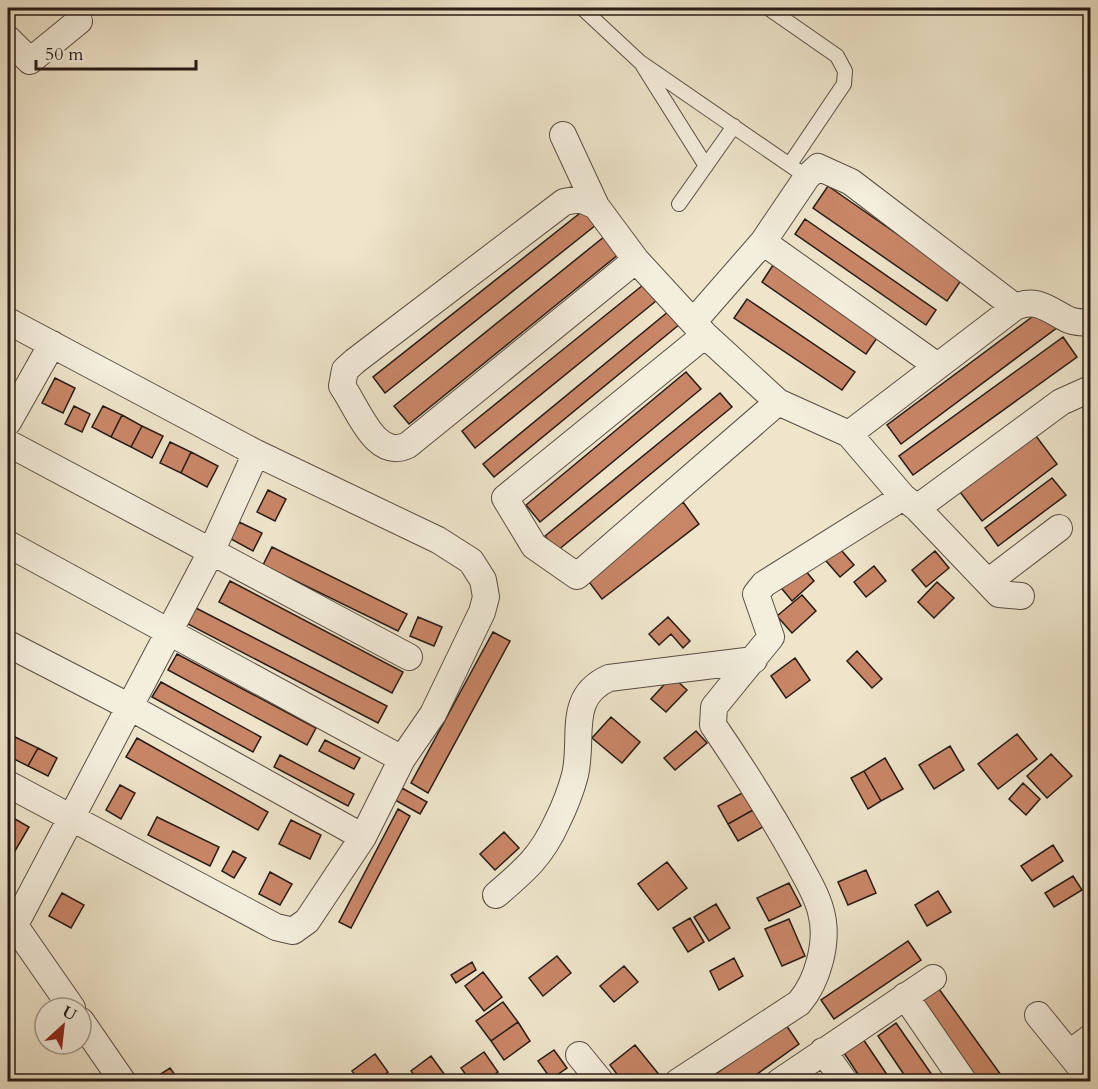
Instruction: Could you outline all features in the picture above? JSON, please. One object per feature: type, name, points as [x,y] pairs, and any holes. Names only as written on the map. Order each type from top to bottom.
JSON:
[{"type":"street","points":[[8,39],[30,61],[80,21]]},
{"type":"street","points":[[563,135],[596,206],[636,260],[699,328],[778,402],[849,434],[910,503],[999,594],[1021,596]]},
{"type":"street","points":[[778,402],[578,576],[534,546],[505,498],[699,328],[763,242],[799,170],[818,167],[850,182],[1015,307]]},
{"type":"street","points":[[596,206],[580,199],[564,202],[345,370],[342,386],[377,441],[393,450],[408,445],[636,260]]},
{"type":"street","points":[[763,242],[936,365]]},
{"type":"street","points":[[849,434],[936,365],[1015,307],[1024,303],[1042,305],[1067,319],[1090,323]]},
{"type":"street","points":[[8,321],[256,453],[438,540],[471,561],[483,580],[486,597],[475,628],[433,714],[402,759],[363,837],[307,921],[293,931],[286,930],[8,784]]},
{"type":"street","points":[[8,422],[52,344]]},
{"type":"street","points":[[678,1082],[799,1003],[810,990],[821,951],[822,914],[816,896],[780,829],[713,725],[711,716],[714,707],[771,637],[756,594],[761,587],[910,503],[1061,402],[1090,389]]},
{"type":"street","points":[[8,443],[409,657]]},
{"type":"street","points":[[63,996],[10,929],[211,552],[256,453]]},
{"type":"street","points":[[988,582],[1059,528]]},
{"type":"street","points":[[8,544],[402,759]]},
{"type":"street","points":[[8,644],[128,706],[363,837]]},
{"type":"street","points":[[496,895],[535,861],[558,822],[575,774],[583,701],[594,685],[609,678],[754,660]]},
{"type":"street","points":[[778,1082],[933,978]]},
{"type":"street","points":[[905,996],[964,1082]]},
{"type":"street","points":[[1038,1015],[1081,1045],[1090,1079]]},
{"type":"street","points":[[93,1038],[123,1082]]},
{"type":"street","points":[[824,1051],[845,1082]]},
{"type":"street","points":[[579,1055],[601,1082]]},
{"type":"lane","points":[[582,8],[640,62],[799,170],[844,84],[846,71],[837,56],[768,8]]},
{"type":"lane","points":[[640,62],[706,166]]},
{"type":"lane","points":[[680,204],[734,126]]},
{"type":"building","points":[[828,186],[962,279],[947,301],[813,208]]},
{"type":"building","points":[[589,206],[601,221],[385,393],[373,377]]},
{"type":"building","points":[[805,219],[936,310],[926,325],[795,234]]},
{"type":"building","points":[[610,232],[624,250],[409,424],[394,406]]},
{"type":"building","points":[[773,265],[877,338],[866,354],[762,282]]},
{"type":"building","points":[[648,281],[661,297],[475,448],[462,431]]},
{"type":"building","points":[[747,299],[855,372],[842,390],[734,318]]},
{"type":"building","points":[[1044,308],[1058,327],[901,444],[887,425]]},
{"type":"building","points":[[669,311],[680,324],[494,477],[483,464]]},
{"type":"building","points":[[1063,337],[1077,357],[913,475],[899,456]]},
{"type":"building","points":[[686,372],[701,389],[540,522],[526,505]]},
{"type":"building","points":[[55,378],[75,388],[63,413],[42,403]]},
{"type":"building","points":[[720,393],[732,407],[557,551],[545,536]]},
{"type":"building","points":[[74,406],[90,414],[82,432],[65,424]]},
{"type":"building","points":[[103,406],[122,415],[111,437],[92,427]]},
{"type":"building","points":[[122,415],[142,426],[131,447],[111,437]]},
{"type":"building","points":[[142,426],[163,436],[152,458],[131,447]]},
{"type":"building","points":[[1036,436],[1057,464],[982,521],[960,492]]},
{"type":"building","points":[[170,442],[191,452],[181,473],[160,463]]},
{"type":"building","points":[[191,452],[218,466],[207,487],[181,473]]},
{"type":"building","points":[[1052,478],[1066,495],[998,546],[985,528]]},
{"type":"building","points":[[268,490],[286,499],[275,521],[257,512]]},
{"type":"building","points":[[683,502],[699,524],[602,599],[586,578]]},
{"type":"building","points":[[239,522],[262,533],[253,551],[231,539]]},
{"type":"building","points":[[835,543],[854,565],[840,577],[820,554]]},
{"type":"building","points":[[272,547],[407,614],[398,631],[263,565]]},
{"type":"building","points":[[935,551],[949,568],[926,587],[912,570]]},
{"type":"building","points":[[800,564],[814,581],[792,601],[778,584]]},
{"type":"building","points":[[874,566],[886,581],[866,597],[854,582]]},
{"type":"building","points":[[230,581],[403,672],[392,693],[219,602]]},
{"type":"building","points":[[937,582],[954,598],[934,618],[918,602]]},
{"type":"building","points":[[802,595],[816,611],[792,633],[777,616]]},
{"type":"building","points":[[192,606],[387,706],[378,723],[184,622]]},
{"type":"building","points":[[418,617],[442,627],[434,646],[410,636]]},
{"type":"building","points":[[668,617],[690,641],[683,648],[671,634],[659,645],[649,634]]},
{"type":"building","points":[[493,632],[510,641],[428,793],[411,783]]},
{"type":"building","points":[[857,651],[882,679],[872,688],[847,661]]},
{"type":"building","points":[[177,654],[316,728],[307,745],[168,670]]},
{"type":"building","points":[[795,658],[810,680],[786,698],[771,676]]},
{"type":"building","points":[[672,676],[687,690],[666,712],[651,699]]},
{"type":"building","points":[[161,682],[261,737],[253,752],[152,697]]},
{"type":"building","points":[[611,717],[640,742],[622,763],[592,738]]},
{"type":"building","points":[[696,731],[707,743],[675,770],[664,758]]},
{"type":"building","points":[[1017,734],[1037,759],[998,789],[978,764]]},
{"type":"building","points":[[15,737],[38,748],[28,766],[8,756]]},
{"type":"building","points":[[137,738],[268,812],[258,830],[126,757]]},
{"type":"building","points":[[325,740],[360,758],[354,769],[319,751]]},
{"type":"building","points":[[950,746],[964,770],[934,789],[919,765]]},
{"type":"building","points":[[38,748],[57,758],[48,776],[28,766]]},
{"type":"building","points":[[1051,754],[1072,776],[1047,798],[1027,776]]},
{"type":"building","points":[[280,755],[354,794],[348,806],[274,767]]},
{"type":"building","points":[[885,758],[903,789],[881,801],[864,771]]},
{"type":"building","points":[[864,771],[881,801],[868,809],[851,778]]},
{"type":"building","points":[[1023,783],[1040,799],[1026,815],[1009,799]]},
{"type":"building","points":[[120,785],[135,793],[121,819],[106,810]]},
{"type":"building","points":[[402,788],[427,802],[420,814],[395,800]]},
{"type":"building","points":[[744,792],[753,810],[728,824],[718,806]]},
{"type":"building","points":[[398,809],[410,816],[351,928],[339,922]]},
{"type":"building","points":[[753,810],[763,827],[738,841],[728,824]]},
{"type":"building","points":[[8,815],[29,827],[15,851],[8,846]]},
{"type":"building","points":[[157,817],[219,847],[210,866],[148,835]]},
{"type":"building","points":[[291,820],[321,835],[310,859],[279,844]]},
{"type":"building","points":[[504,832],[519,848],[495,870],[480,854]]},
{"type":"building","points":[[1053,845],[1063,861],[1032,881],[1021,866]]},
{"type":"building","points":[[233,851],[246,858],[234,878],[222,871]]},
{"type":"building","points":[[667,862],[687,888],[658,910],[638,884]]},
{"type":"building","points":[[866,870],[876,893],[848,905],[838,882]]},
{"type":"building","points":[[270,872],[292,884],[280,905],[259,894]]},
{"type":"building","points":[[1073,876],[1082,890],[1054,907],[1045,893]]},
{"type":"building","points":[[789,883],[801,906],[769,921],[757,898]]},
{"type":"building","points":[[938,891],[951,912],[927,926],[915,905]]},
{"type":"building","points":[[62,893],[84,905],[71,928],[49,916]]},
{"type":"building","points":[[716,904],[730,928],[709,941],[694,917]]},
{"type":"building","points":[[690,918],[704,942],[688,952],[673,928]]},
{"type":"building","points":[[789,919],[805,956],[782,966],[765,929]]},
{"type":"building","points":[[908,941],[921,960],[834,1019],[821,1000]]},
{"type":"building","points":[[557,956],[571,973],[543,996],[529,978]]},
{"type":"building","points":[[734,958],[743,976],[719,990],[710,971]]},
{"type":"building","points":[[472,962],[476,970],[456,983],[451,975]]},
{"type":"building","points":[[624,966],[638,982],[614,1002],[600,986]]},
{"type":"building","points":[[483,972],[502,997],[484,1011],[465,986]]},
{"type":"building","points":[[939,989],[1006,1082],[978,1082],[921,1002]]},
{"type":"building","points":[[503,1002],[518,1022],[491,1041],[476,1021]]},
{"type":"building","points":[[518,1022],[530,1041],[504,1060],[491,1041]]},
{"type":"building","points":[[896,1023],[937,1082],[909,1082],[878,1036]]},
{"type":"building","points":[[786,1025],[799,1044],[746,1082],[704,1082]]},
{"type":"building","points":[[863,1039],[892,1082],[863,1082],[844,1053]]},
{"type":"building","points":[[635,1045],[661,1077],[656,1082],[623,1082],[610,1065]]},
{"type":"building","points":[[554,1050],[567,1068],[551,1079],[538,1061]]},
{"type":"building","points":[[484,1052],[498,1072],[484,1082],[471,1082],[461,1068]]},
{"type":"building","points":[[375,1054],[388,1072],[376,1082],[360,1082],[352,1071]]},
{"type":"building","points":[[431,1056],[450,1082],[419,1082],[411,1071]]},
{"type":"building","points":[[170,1068],[180,1082],[150,1082],[150,1081]]}]
